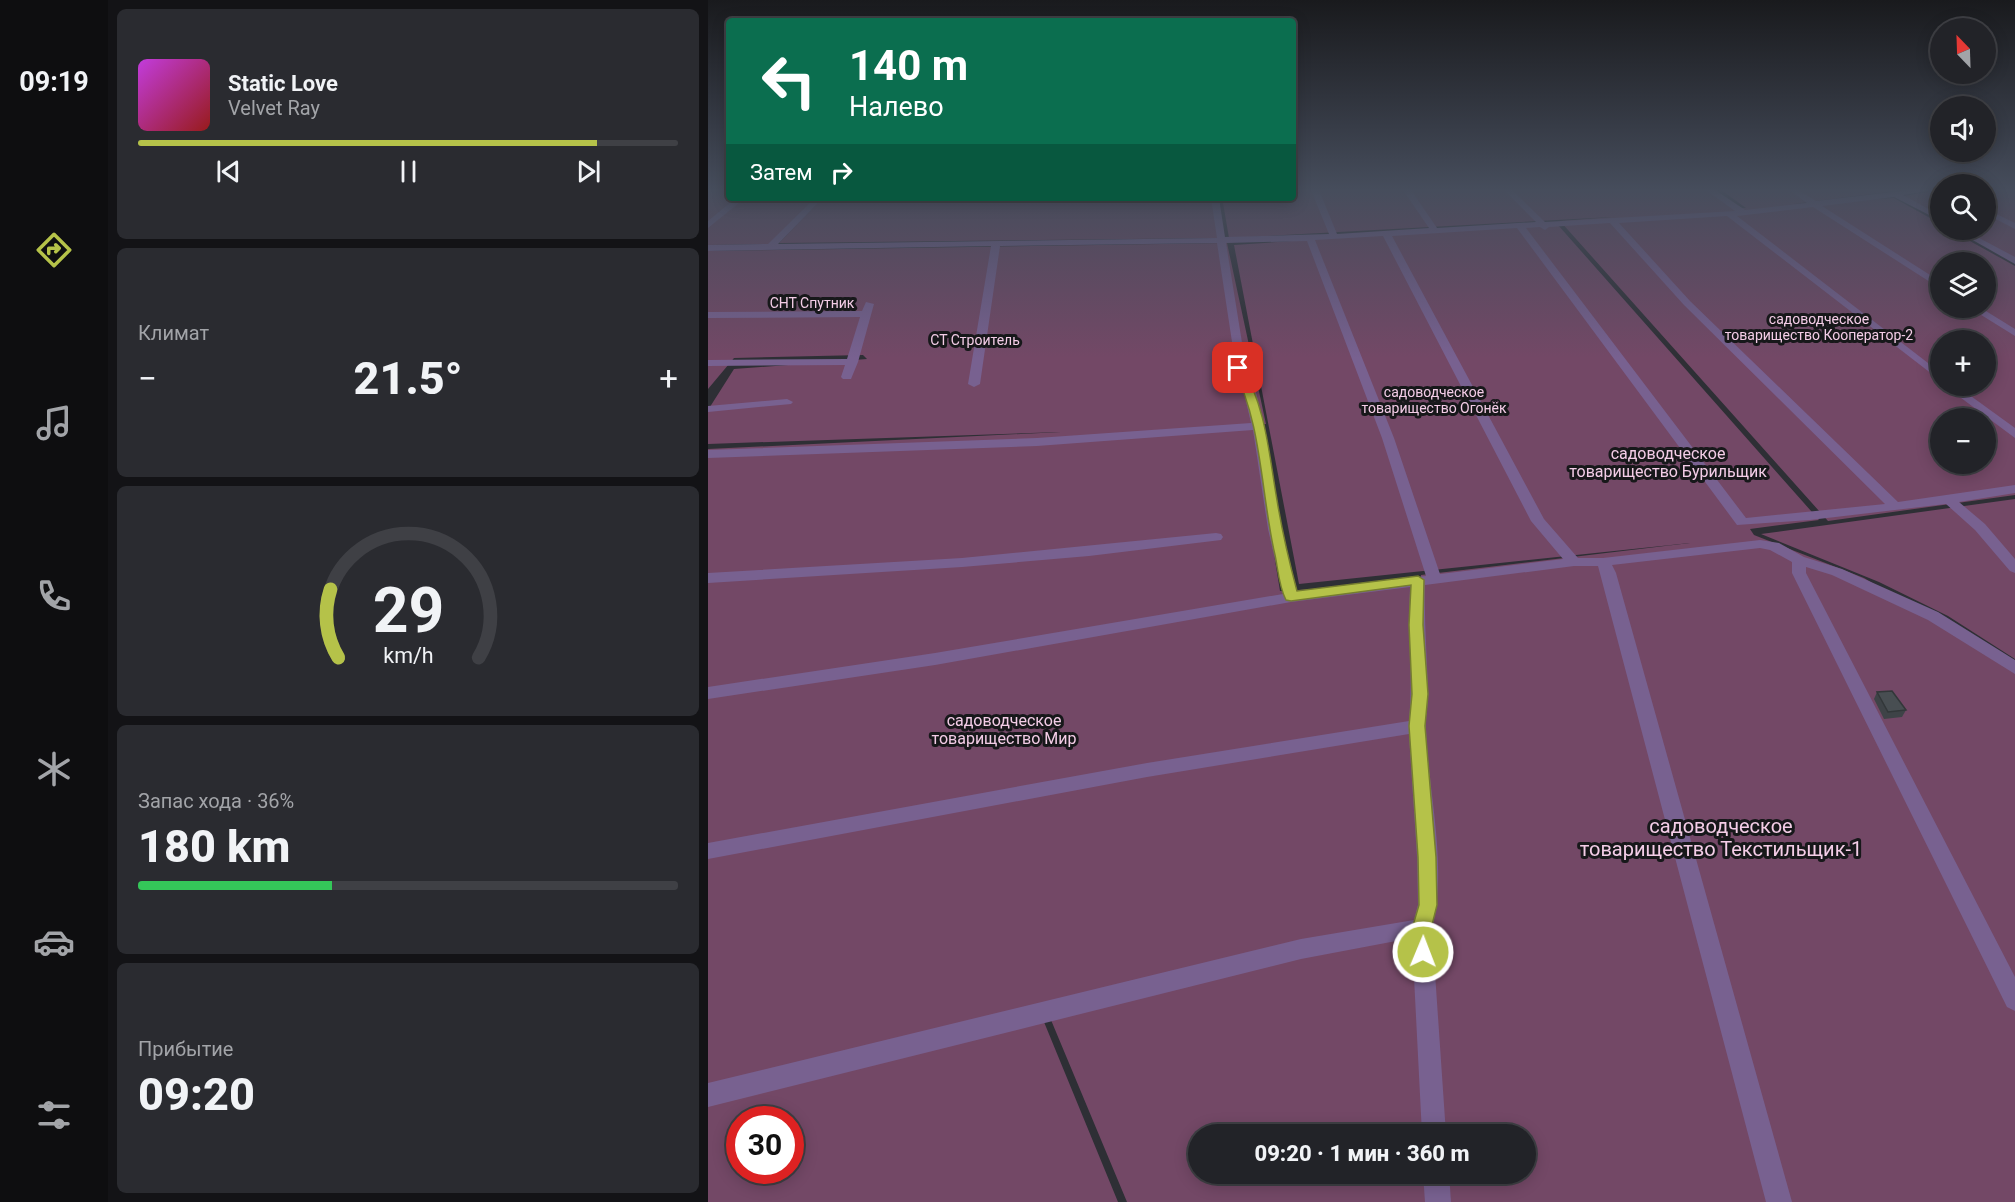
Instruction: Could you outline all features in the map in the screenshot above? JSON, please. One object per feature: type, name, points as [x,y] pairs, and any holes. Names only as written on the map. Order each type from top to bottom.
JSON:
[{"type":"street","points":[[708,248],[878,246]]},
{"type":"street","points":[[974,384],[996,246]]},
{"type":"street","points":[[1224,246],[1239,355],[1238,368],[1249,388],[1258,426],[1275,529],[1291,597]]},
{"type":"street","points":[[1313,246],[1388,438],[1426,579],[1416,625],[1420,694],[1417,726],[1427,857],[1428,905],[1422,929],[1433,1124]]},
{"type":"street","points":[[1393,246],[1538,521],[1574,562]]},
{"type":"street","points":[[1535,246],[1742,522],[1950,501],[2015,489]]},
{"type":"street","points":[[1635,246],[1687,303],[1895,507]]},
{"type":"street","points":[[1771,246],[1930,369]]},
{"type":"street","points":[[1880,246],[1930,279]]},
{"type":"street","points":[[1988,246],[2015,261]]},
{"type":"street","points":[[708,256],[882,256]]},
{"type":"street","points":[[708,315],[867,309],[847,377]]},
{"type":"street","points":[[1991,318],[2015,333]]},
{"type":"street","points":[[708,363],[853,362]]},
{"type":"street","points":[[1964,396],[2015,434]]},
{"type":"street","points":[[708,409],[787,402]]},
{"type":"street","points":[[708,454],[1037,442],[1258,426]]},
{"type":"street","points":[[1950,501],[1980,527],[2015,568]]},
{"type":"street","points":[[708,578],[849,571],[1121,549],[1216,537]]},
{"type":"street","points":[[708,693],[935,658],[1291,597],[1426,579],[1574,562],[1603,562],[1760,543],[1774,546],[1799,560],[1837,572],[1933,616],[2015,668]]},
{"type":"street","points":[[1799,560],[1799,573],[2015,1000]]},
{"type":"street","points":[[1603,562],[1610,573],[1779,1202]]},
{"type":"street","points":[[708,851],[1147,770],[1417,726]]},
{"type":"street","points":[[708,1095],[1301,949],[1404,929],[1422,929]]},
{"type":"street","points":[[1436,1184],[1437,1202]]},
{"type":"green space","points":[[1026,246],[1228,246],[1266,424],[1253,425],[1280,591],[1421,583],[1421,575],[1690,543],[1299,584],[1234,246],[1577,246],[1819,520],[1750,529],[1754,535],[1864,578],[2015,669],[2015,1202],[1437,1202],[1437,1184],[1536,1184],[1536,1124],[1188,1124],[1188,1184],[1434,1184],[1435,1202],[1127,1202],[1051,1020],[1044,1022],[1118,1202],[708,1202],[708,449],[1061,432],[708,444],[708,410],[734,369],[867,359],[863,355],[734,358],[708,389],[708,251]]},
{"type":"green space","name":"садоводческое товарищество Кооператор-2","points":[[1582,246],[1979,246],[1990,252],[1930,252],[1930,318],[1996,318],[1996,255],[2015,266],[2015,495],[1828,521]]},
{"type":"green space","points":[[1991,246],[2015,246],[2015,259]]},
{"type":"green space","points":[[2015,499],[2015,659],[1948,616],[1879,582],[1761,534]]},
{"type":"building","points":[[1892,691],[1906,710],[1888,712],[1877,692]]},
{"type":"route","points":[[1238,368],[1249,388],[1258,426],[1275,529],[1291,597],[1418,580],[1416,625],[1420,694],[1417,726],[1427,857],[1428,905],[1422,929],[1423,952]]},
{"type":"park label","name":"СНТ Спутник","points":[[812,303]]},
{"type":"park label","name":"СТ Строитель","points":[[975,340]]},
{"type":"park label","name":"садоводческое товарищество Огонёк","points":[[1434,400]]},
{"type":"park label","name":"садоводческое товарищество Бурильщик","points":[[1668,462]]},
{"type":"park label","name":"садоводческое товарищество Мир","points":[[1004,729]]},
{"type":"park label","name":"садоводческое товарищество Текстильщик-1","points":[[1721,838]]}]
